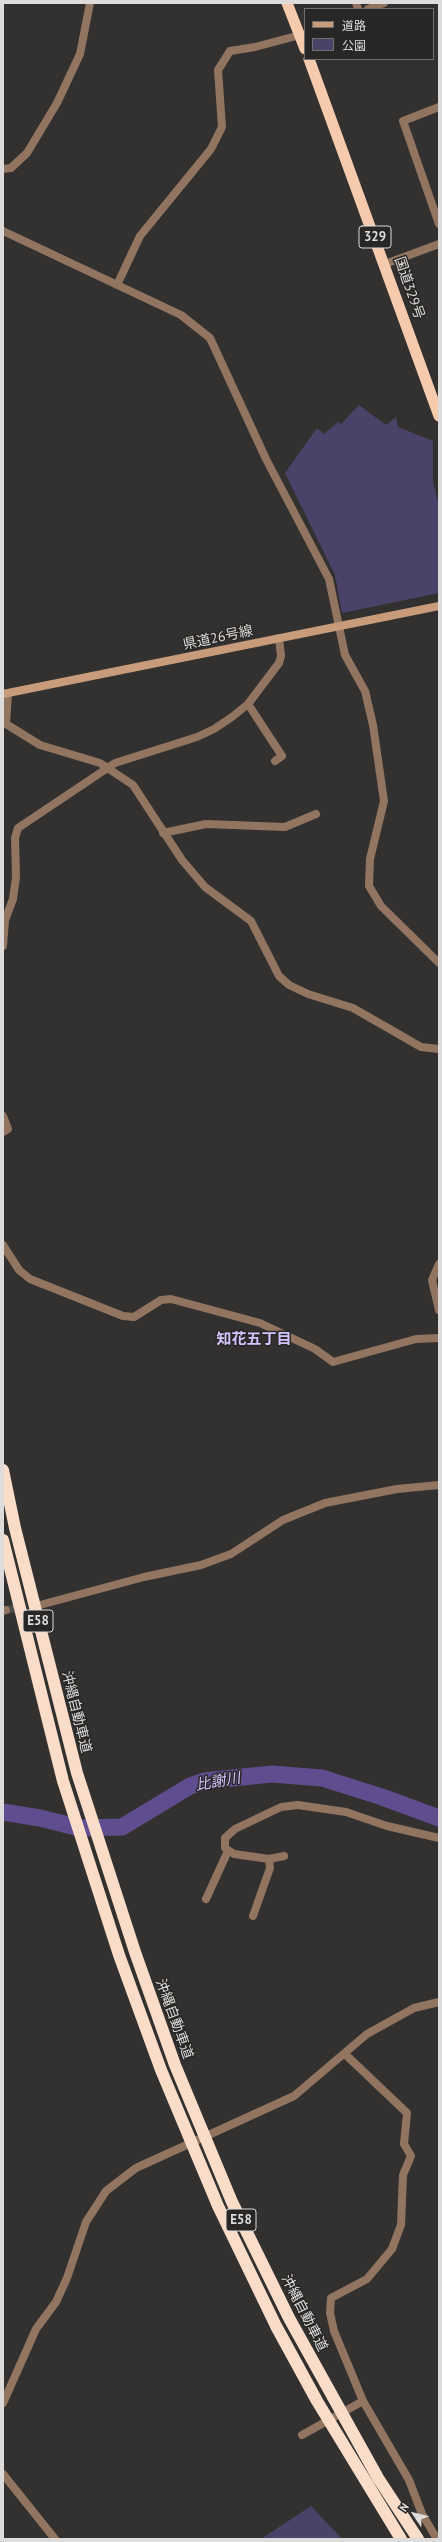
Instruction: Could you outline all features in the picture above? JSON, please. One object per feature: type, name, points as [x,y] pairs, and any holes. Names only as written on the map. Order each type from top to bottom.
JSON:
[{"type":"highway","points":[[287,3],[302,34],[304,44]]},
{"type":"highway","name":"国道329号","points":[[309,60],[385,264],[439,416]]},
{"type":"highway","name":"沖縄自動車道","points":[[3,1470],[15,1528],[77,1772],[111,1878],[175,2065],[232,2202],[288,2318],[378,2478],[418,2539]]},
{"type":"highway","name":"沖縄自動車道","points":[[3,1540],[63,1781],[95,1882],[162,2070],[218,2206],[276,2326],[317,2401],[401,2539]]},
{"type":"main road","name":"県道26号線","points":[[6,694],[439,606]]},
{"type":"street","points":[[3,169],[11,168],[26,153],[57,103],[80,54],[90,3]]},
{"type":"street","points":[[371,8],[384,3]]},
{"type":"street","points":[[117,285],[140,236],[211,149],[222,127],[218,70],[230,51],[302,34]]},
{"type":"street","points":[[439,107],[403,121],[439,224]]},
{"type":"street","points":[[3,231],[182,315],[210,338],[266,459],[329,579],[345,655],[365,691],[373,726],[384,801],[370,859],[369,886],[381,906],[439,963]]},
{"type":"street","points":[[385,264],[439,244]]},
{"type":"street","points":[[3,946],[5,920],[13,899],[16,877],[15,838],[18,828],[106,768],[214,729],[248,704],[279,663],[281,656],[278,638]]},
{"type":"street","points":[[6,694],[6,724],[40,745],[100,763],[133,785],[163,833],[205,886],[251,921],[279,976],[289,985],[308,994],[353,1008],[421,1047],[439,1049]]},
{"type":"street","points":[[248,704],[282,756],[275,761]]},
{"type":"street","points":[[163,833],[206,824],[285,827],[316,814]]},
{"type":"street","points":[[3,1116],[8,1129],[3,1132]]},
{"type":"street","points":[[3,1245],[19,1270],[30,1279],[123,1316],[134,1317],[161,1300],[170,1299],[260,1323],[315,1349],[333,1362],[416,1339],[439,1338]]},
{"type":"street","points":[[439,1264],[432,1280],[439,1310]]},
{"type":"street","points":[[40,1605],[131,1580],[201,1564],[231,1554],[283,1520],[325,1503],[397,1489],[439,1485]]},
{"type":"street","points":[[284,1856],[269,1860],[251,1858],[228,1851],[224,1843],[226,1838],[235,1829],[281,1807],[298,1805],[346,1812],[387,1826],[439,1838]]},
{"type":"street","points":[[206,1899],[228,1851]]},
{"type":"street","points":[[253,1916],[270,1868],[269,1860]]},
{"type":"street","points":[[3,2403],[36,2328],[56,2302],[67,2278],[94,2207],[106,2190],[118,2179],[136,2168],[218,2132],[294,2096],[367,2034],[391,2019],[414,2008],[439,2002]]},
{"type":"street","points":[[345,2054],[407,2113],[404,2144],[411,2156],[403,2175],[401,2225],[392,2249],[367,2279],[331,2298],[329,2303],[334,2332],[363,2401],[409,2480],[422,2514],[437,2539]]},
{"type":"street","points":[[302,2435],[363,2401]]},
{"type":"street","points":[[3,2474],[55,2539]]},
{"type":"green space","points":[[359,405],[386,425],[396,417],[398,427],[433,441],[433,481],[439,507],[439,593],[342,613],[335,575],[285,473],[317,428],[324,434],[338,422],[341,424]]},
{"type":"green space","points":[[311,2506],[342,2539],[261,2539]]},
{"type":"waterway","name":"比謝川","points":[[3,1812],[40,1818],[80,1828],[122,1827],[190,1786],[204,1781],[272,1774],[322,1778],[382,1797],[439,1818]]},
{"type":"tunnel","points":[[6,1610],[39,1605]]},
{"type":"district","name":"知花五丁目","points":[[254,1340]]}]
